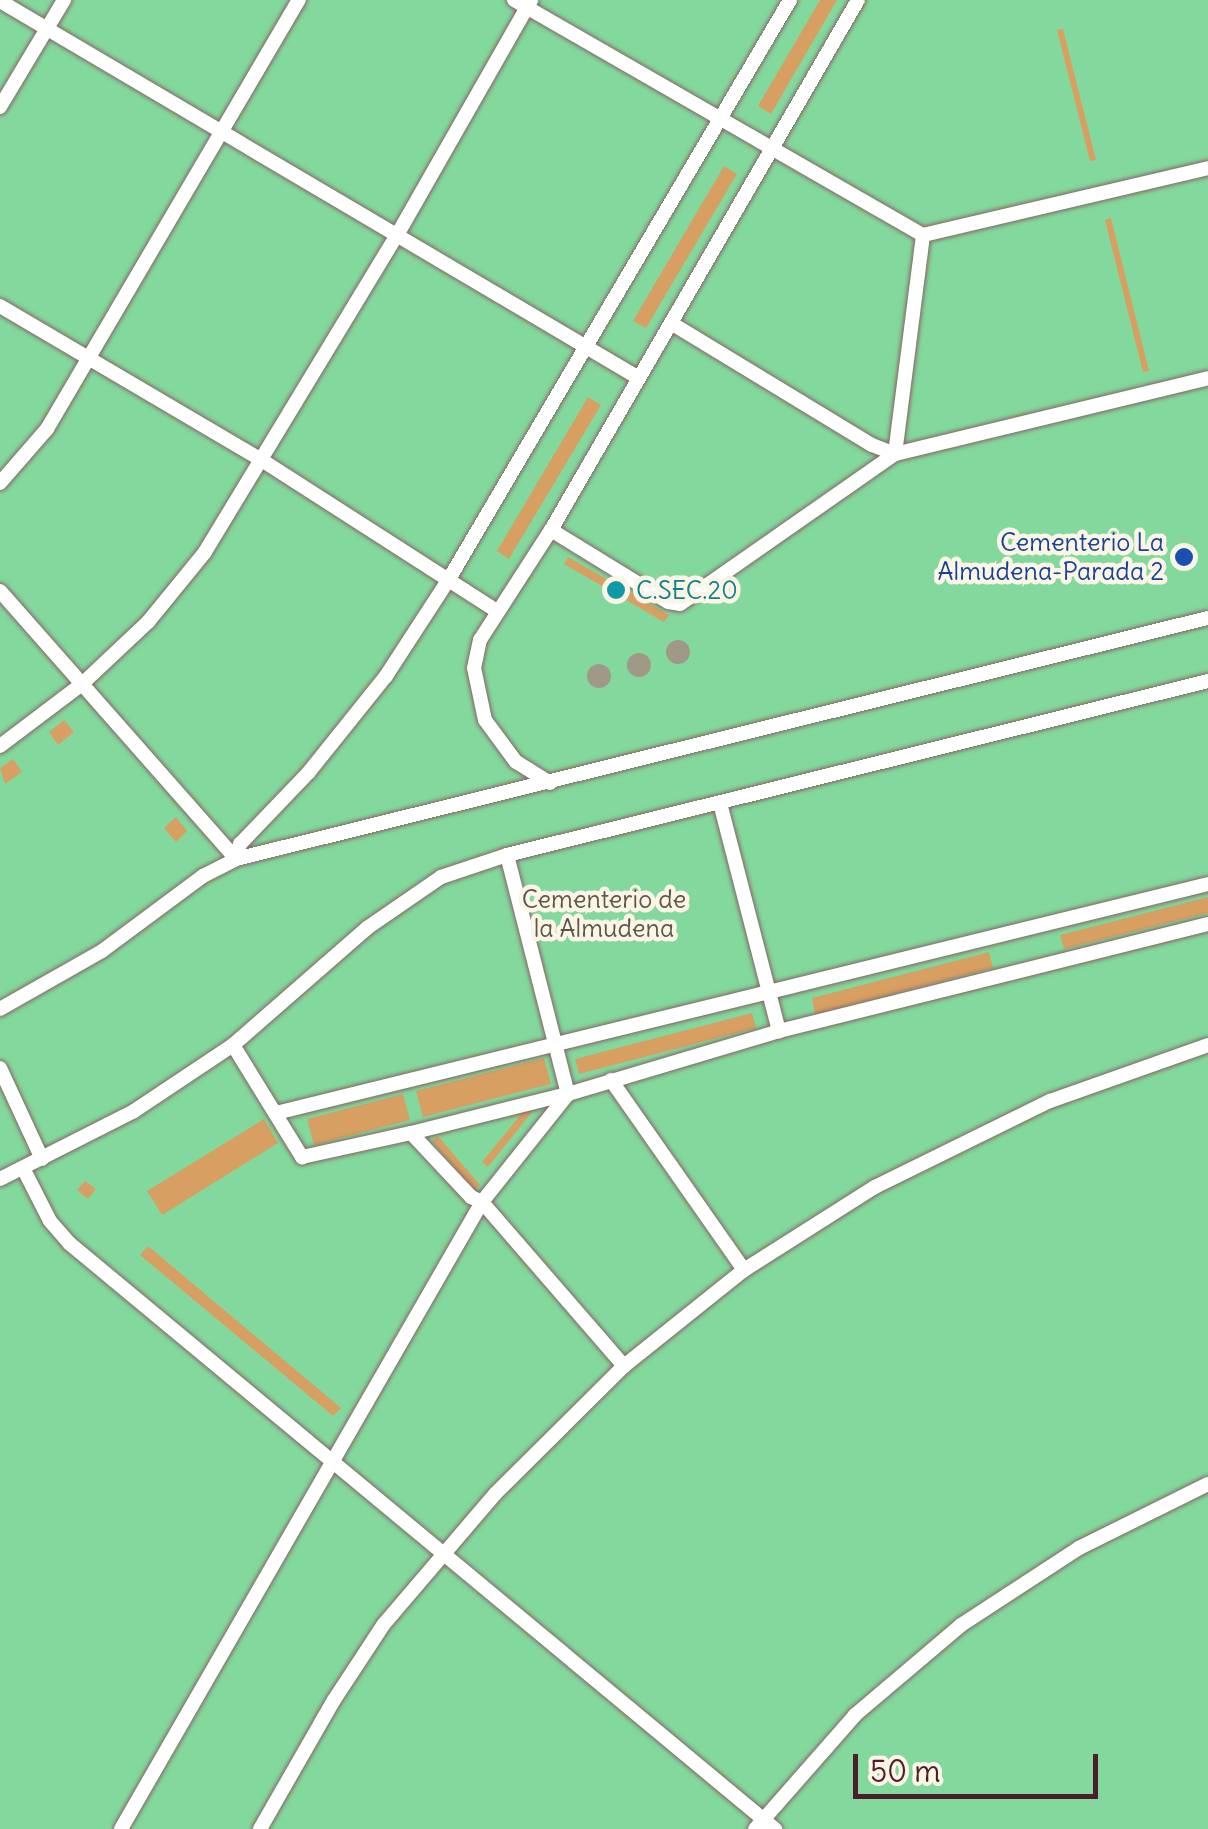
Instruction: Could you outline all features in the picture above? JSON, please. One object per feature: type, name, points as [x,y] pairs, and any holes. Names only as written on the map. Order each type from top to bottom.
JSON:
[{"type":"lane","points":[[0,107],[64,0]]},
{"type":"lane","points":[[0,483],[46,428],[90,359],[299,0]]},
{"type":"lane","points":[[236,859],[240,844],[309,772],[386,676],[449,579],[790,0]]},
{"type":"lane","points":[[550,783],[516,762],[499,742],[478,696],[474,668],[480,640],[551,530],[858,0]]},
{"type":"lane","points":[[0,1],[637,377]]},
{"type":"lane","points":[[0,746],[82,684],[148,622],[205,552],[396,237],[524,2],[719,120],[923,235],[1208,168]]},
{"type":"lane","points":[[895,454],[923,235]]},
{"type":"lane","points":[[0,306],[262,461],[498,611]]},
{"type":"lane","points":[[671,323],[872,446],[895,454]]},
{"type":"lane","points":[[551,530],[668,602],[680,604],[895,454],[1208,378]]},
{"type":"lane","points":[[0,591],[236,859]]},
{"type":"lane","points":[[0,1009],[102,951],[203,876],[236,859],[1208,618]]},
{"type":"lane","points":[[1,1175],[42,1159],[134,1111],[233,1045],[402,902],[441,877],[507,855],[1208,681]]},
{"type":"lane","points":[[720,802],[779,1031]]},
{"type":"lane","points":[[507,855],[568,1094]]},
{"type":"lane","points":[[276,1113],[1208,884]]},
{"type":"lane","points":[[233,1045],[302,1157],[568,1094],[779,1031],[1208,924]]},
{"type":"lane","points":[[260,1829],[364,1654],[442,1552],[624,1366],[744,1270],[875,1187],[1050,1100],[1208,1045]]},
{"type":"lane","points":[[0,1068],[42,1159]]},
{"type":"lane","points":[[611,1080],[744,1270]]},
{"type":"lane","points":[[121,1829],[482,1202],[568,1094]]},
{"type":"lane","points":[[411,1132],[471,1197],[482,1202],[624,1366]]},
{"type":"lane","points":[[23,1168],[50,1221],[69,1243],[334,1461],[764,1826],[855,1715],[961,1625],[1079,1548],[1208,1484]]},
{"type":"green space","name":"Cementerio de la Almudena","points":[[0,0],[1208,0],[1208,1829],[0,1829]]},
{"type":"building","points":[[820,0],[837,0],[771,114],[758,106]]},
{"type":"building","points":[[1063,29],[1096,160],[1090,161],[1057,30]]},
{"type":"building","points":[[724,166],[737,174],[646,328],[633,321]]},
{"type":"building","points":[[1111,218],[1149,371],[1143,372],[1105,220]]},
{"type":"building","points":[[588,397],[601,405],[509,559],[497,551]]},
{"type":"building","name":"C.SEC.20","points":[[568,557],[669,615],[664,622],[564,564]]},
{"type":"building","points":[[64,720],[74,732],[58,745],[49,732]]},
{"type":"building","points":[[13,759],[22,772],[5,784],[0,768]]},
{"type":"building","points":[[176,817],[187,831],[176,842],[164,828]]},
{"type":"building","points":[[1208,897],[1208,913],[1064,949],[1060,935]]},
{"type":"building","points":[[989,952],[993,968],[815,1014],[812,998]]},
{"type":"building","points":[[752,1013],[756,1028],[579,1074],[575,1059]]},
{"type":"building","points":[[544,1058],[551,1084],[423,1117],[416,1091]]},
{"type":"building","points":[[403,1094],[410,1120],[314,1145],[307,1119]]},
{"type":"building","points":[[526,1108],[532,1112],[488,1167],[482,1162]]},
{"type":"building","points":[[264,1119],[278,1143],[162,1215],[147,1191]]},
{"type":"building","points":[[438,1136],[480,1185],[474,1190],[432,1141]]},
{"type":"building","points":[[85,1181],[96,1189],[88,1199],[77,1190]]},
{"type":"building","points":[[148,1246],[341,1408],[333,1416],[140,1255]]},
{"type":"place","name":"Cementerio La Almudena-Parada 2","points":[[1184,557]]},
{"type":"place","name":"C.SEC.20","points":[[616,590]]}]
